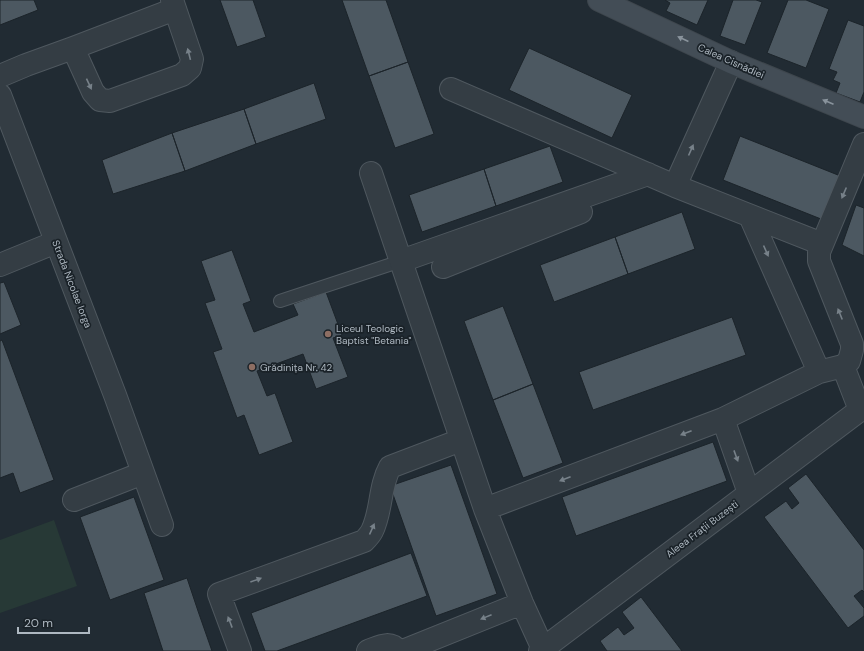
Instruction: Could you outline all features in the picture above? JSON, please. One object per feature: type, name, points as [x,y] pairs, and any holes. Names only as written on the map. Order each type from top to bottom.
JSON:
[{"type":"main road","name":"Calea Cisnădiei","points":[[599,0],[731,62],[864,118]]},
{"type":"street","points":[[0,76],[73,48],[174,4],[192,59],[190,68],[182,76],[110,101],[100,100],[93,92],[73,48]]},
{"type":"street","points":[[443,268],[661,180],[731,62]]},
{"type":"street","points":[[451,89],[661,180],[822,244]]},
{"type":"street","name":"Strada Nicolae Iorga","points":[[0,95],[115,395],[162,525]]},
{"type":"street","points":[[485,509],[723,419],[819,372],[843,366],[849,361],[852,344],[819,261],[819,252],[859,171],[864,144]]},
{"type":"street","points":[[371,173],[485,509],[542,650]]},
{"type":"street","points":[[400,261],[661,180]]},
{"type":"street","points":[[750,216],[819,372]]},
{"type":"street","points":[[0,264],[56,242]]},
{"type":"street","points":[[843,366],[862,408]]},
{"type":"street","name":"Aleea Frații Buzești","points":[[542,650],[862,408]]},
{"type":"street","points":[[723,419],[749,494]]},
{"type":"street","points":[[240,651],[219,594],[364,541],[372,532],[382,485],[390,466],[461,440]]},
{"type":"street","points":[[74,500],[143,473]]},
{"type":"street","points":[[403,651],[522,603]]},
{"type":"street","points":[[368,651],[388,644],[395,647],[398,651]]},
{"type":"lane","points":[[280,302],[400,261]]},
{"type":"green space","points":[[54,520],[77,586],[0,613],[0,540]]},
{"type":"building","points":[[0,0],[34,0],[38,10],[0,25]]},
{"type":"building","points":[[220,0],[253,0],[266,37],[237,47]]},
{"type":"building","points":[[342,0],[386,0],[408,62],[369,76]]},
{"type":"building","points":[[665,0],[708,0],[697,25],[666,11],[670,3]]},
{"type":"building","points":[[733,0],[756,0],[762,2],[745,45],[720,36]]},
{"type":"building","points":[[788,0],[806,0],[829,9],[806,68],[767,53]]},
{"type":"building","points":[[848,20],[864,26],[864,92],[860,102],[836,93],[840,83],[833,80],[837,72],[829,69]]},
{"type":"building","points":[[529,48],[632,95],[612,138],[509,90]]},
{"type":"building","points":[[408,62],[434,134],[395,148],[369,76]]},
{"type":"building","points":[[314,83],[326,119],[256,144],[244,109]]},
{"type":"building","points":[[244,109],[256,144],[185,171],[172,133]]},
{"type":"building","points":[[172,133],[185,171],[113,194],[102,160]]},
{"type":"building","points":[[740,136],[843,177],[826,221],[723,180]]},
{"type":"building","points":[[550,146],[563,182],[496,206],[484,169]]},
{"type":"building","points":[[484,169],[496,206],[422,232],[409,195]]},
{"type":"building","points":[[856,205],[864,208],[864,256],[842,245]]},
{"type":"building","points":[[682,212],[695,249],[628,274],[615,237]]},
{"type":"building","points":[[615,237],[628,274],[554,302],[540,265]]},
{"type":"building","points":[[232,250],[251,301],[243,304],[254,332],[298,315],[293,304],[326,292],[342,335],[333,338],[348,377],[316,389],[303,354],[257,371],[267,396],[275,393],[293,442],[259,455],[244,415],[237,418],[213,352],[222,349],[205,303],[215,300],[201,261]]},
{"type":"building","points":[[4,282],[21,325],[0,334],[0,283]]},
{"type":"building","points":[[503,306],[533,384],[493,400],[464,321]]},
{"type":"building","points":[[732,317],[746,355],[593,410],[579,372]]},
{"type":"building","points":[[2,340],[54,480],[20,493],[13,473],[0,478],[0,341]]},
{"type":"building","points":[[533,384],[563,463],[523,478],[493,400]]},
{"type":"building","points":[[713,442],[727,481],[576,536],[562,497]]},
{"type":"building","points":[[451,465],[497,594],[436,616],[390,486]]},
{"type":"building","points":[[806,474],[864,550],[864,592],[862,590],[854,596],[864,608],[864,616],[848,628],[764,517],[786,501],[792,509],[799,503],[788,488]]},
{"type":"building","points":[[134,497],[164,580],[110,600],[80,517]]},
{"type":"building","points":[[411,553],[427,596],[277,651],[265,651],[251,613]]},
{"type":"building","points":[[187,578],[212,651],[163,651],[144,593]]},
{"type":"building","points":[[641,597],[682,651],[607,651],[600,641],[618,627],[624,635],[634,628],[622,612]]},
{"type":"place","name":"Liceul Teologic Baptist \"Betania\"","points":[[328,334]]},
{"type":"place","name":"Grădinița Nr. 42","points":[[252,367]]}]
